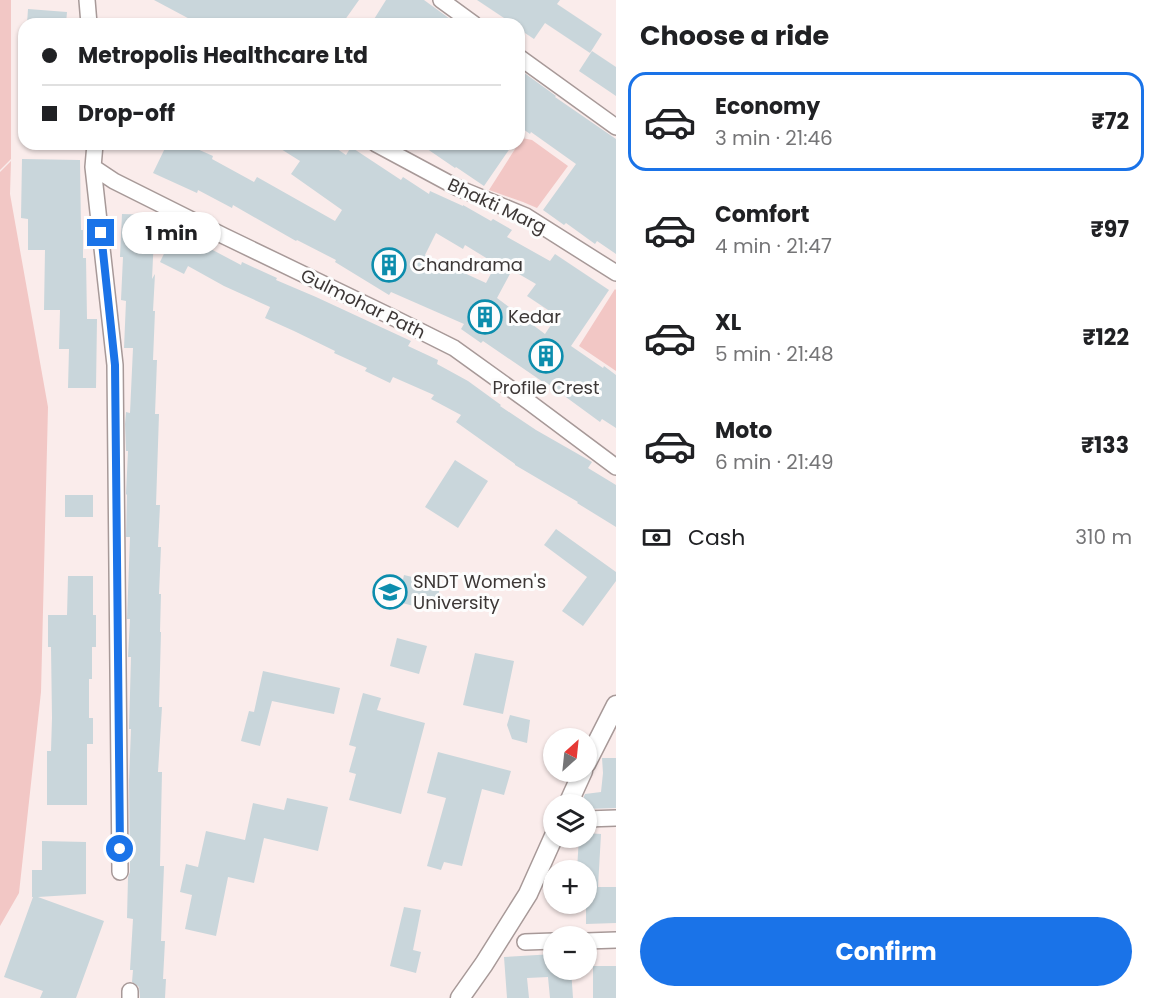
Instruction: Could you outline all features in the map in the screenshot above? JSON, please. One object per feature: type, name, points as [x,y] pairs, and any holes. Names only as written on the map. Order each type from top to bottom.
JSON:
[{"type":"main road","points":[[597,742],[616,705]]},
{"type":"main road","points":[[460,998],[528,894],[549,848]]},
{"type":"street","points":[[87,0],[88,18]]},
{"type":"street","points":[[441,0],[466,18]]},
{"type":"street","points":[[525,61],[616,128]]},
{"type":"street","points":[[94,150],[93,167],[115,365],[120,872]]},
{"type":"street","name":"Bhakti Marg","points":[[387,150],[458,188],[526,216],[616,273]]},
{"type":"street","name":"Gulmohar Path","points":[[93,167],[114,181],[454,348],[616,467]]},
{"type":"street","points":[[597,819],[616,819]]},
{"type":"street","points":[[597,940],[616,940]]},
{"type":"street","points":[[525,942],[543,941]]},
{"type":"shaded area","points":[[0,0],[11,0],[11,159],[0,170]]},
{"type":"shaded area","points":[[525,139],[532,140],[568,166],[537,208],[489,190],[514,150],[525,150]]},
{"type":"shaded area","points":[[11,161],[10,194],[48,407],[41,692],[19,893],[0,926],[0,172]]},
{"type":"shaded area","points":[[616,290],[616,371],[579,346]]},
{"type":"building","points":[[154,0],[359,0],[346,18],[188,18]]},
{"type":"building","points":[[386,0],[424,0],[449,18],[375,18]]},
{"type":"building","points":[[477,0],[560,0],[557,4],[602,34],[590,53],[545,23],[534,39],[525,33],[525,18],[504,18]]},
{"type":"building","points":[[28,9],[67,12],[66,18],[27,18]]},
{"type":"building","points":[[592,51],[616,67],[616,96],[579,71]]},
{"type":"building","points":[[525,73],[616,139],[616,254],[597,241],[595,244],[543,210],[576,164],[531,132],[530,134],[525,130]]},
{"type":"building","points":[[164,150],[200,150],[254,182],[257,177],[335,221],[342,210],[291,174],[300,161],[283,150],[339,150],[346,155],[349,150],[356,150],[401,180],[403,177],[429,194],[430,191],[463,205],[491,221],[493,219],[512,230],[507,237],[550,261],[555,254],[609,290],[571,346],[616,375],[616,428],[602,419],[600,422],[544,381],[483,341],[481,343],[461,329],[464,324],[391,292],[389,295],[335,262],[336,260],[296,241],[233,205],[232,208],[198,190],[197,193],[153,173]],"holes":[[[436,233],[463,249],[465,245],[496,264],[486,283],[425,255]],[[512,270],[536,284],[527,296],[557,316],[545,334],[497,298]]]},
{"type":"building","points":[[429,150],[509,150],[484,186]]},
{"type":"building","points":[[22,159],[80,160],[81,230],[83,230],[83,258],[86,258],[87,319],[97,319],[96,388],[68,388],[69,349],[59,349],[60,310],[44,310],[45,250],[28,250],[28,219],[21,218]]},
{"type":"building","points":[[122,214],[155,215],[152,279],[155,274],[153,360],[157,360],[155,414],[159,414],[156,505],[160,505],[159,707],[162,707],[158,772],[162,772],[160,866],[164,866],[161,941],[165,941],[163,979],[166,979],[165,998],[140,998],[139,987],[132,982],[133,970],[130,970],[133,919],[127,918],[130,872],[131,657],[128,657],[130,619],[127,619],[130,537],[126,537],[128,451],[126,451],[125,424],[126,412],[130,413],[133,348],[124,348],[126,301],[121,300]]},
{"type":"building","points":[[174,233],[241,265],[242,262],[277,278],[276,280],[411,341],[408,346],[438,360],[437,364],[468,381],[536,430],[592,462],[588,468],[616,485],[616,527],[515,465],[456,422],[461,415],[431,399],[434,395],[393,377],[390,383],[365,371],[367,368],[334,353],[335,351],[265,318],[270,307],[188,266],[184,274],[160,262]]},
{"type":"building","points":[[455,460],[488,481],[458,528],[425,507]]},
{"type":"building","points":[[65,495],[93,495],[93,517],[65,517]]},
{"type":"building","points":[[556,529],[616,572],[616,581],[583,626],[562,611],[587,577],[544,545]]},
{"type":"building","points":[[404,575],[441,584],[434,611],[398,602]]},
{"type":"building","points":[[68,576],[93,576],[96,647],[92,647],[89,718],[93,718],[93,744],[87,744],[87,805],[47,805],[47,751],[51,751],[52,718],[48,615],[67,615]]},
{"type":"building","points":[[397,638],[427,646],[419,674],[390,666]]},
{"type":"building","points":[[475,653],[514,661],[503,714],[463,705]]},
{"type":"building","points":[[263,671],[340,688],[334,714],[272,701],[260,746],[241,741],[249,711],[254,712]]},
{"type":"building","points":[[363,693],[381,698],[377,710],[425,723],[401,814],[349,800],[356,774],[349,772],[356,747],[349,745]]},
{"type":"building","points":[[510,715],[530,720],[527,743],[512,739],[507,725]]},
{"type":"building","points":[[438,752],[511,771],[504,795],[482,789],[462,866],[444,862],[441,870],[427,866],[446,798],[427,793]]},
{"type":"building","points":[[602,758],[616,758],[616,808],[597,809],[597,794],[585,794],[601,792]]},
{"type":"building","points":[[287,798],[328,807],[318,851],[264,838],[254,883],[228,877],[216,936],[185,929],[192,895],[180,892],[186,864],[198,867],[206,831],[245,840],[253,803],[284,810]]},
{"type":"building","points":[[597,834],[601,834],[598,887],[616,887],[616,923],[586,924],[586,914],[597,914],[597,860],[578,860],[578,848],[597,848]]},
{"type":"building","points":[[42,841],[86,842],[86,894],[38,897],[104,921],[76,998],[40,998],[43,991],[4,977],[33,897],[32,870],[42,870]]},
{"type":"building","points":[[404,907],[421,910],[413,950],[421,952],[416,973],[390,966]]},
{"type":"building","points":[[543,955],[543,977],[527,978],[529,998],[507,998],[504,957]]},
{"type":"building","points":[[597,966],[616,966],[616,998],[593,998],[593,980],[597,980]]},
{"type":"building","points":[[548,980],[572,980],[573,998],[550,998]]},
{"type":"place","name":"Chandrama","points":[[389,265]]},
{"type":"place","name":"Kedar","points":[[485,317]]},
{"type":"place","name":"Profile Crest","points":[[546,356]]},
{"type":"place","name":"SNDT Women's University","points":[[390,592]]},
{"type":"route","points":[[101,233],[115,365],[120,849]]}]
